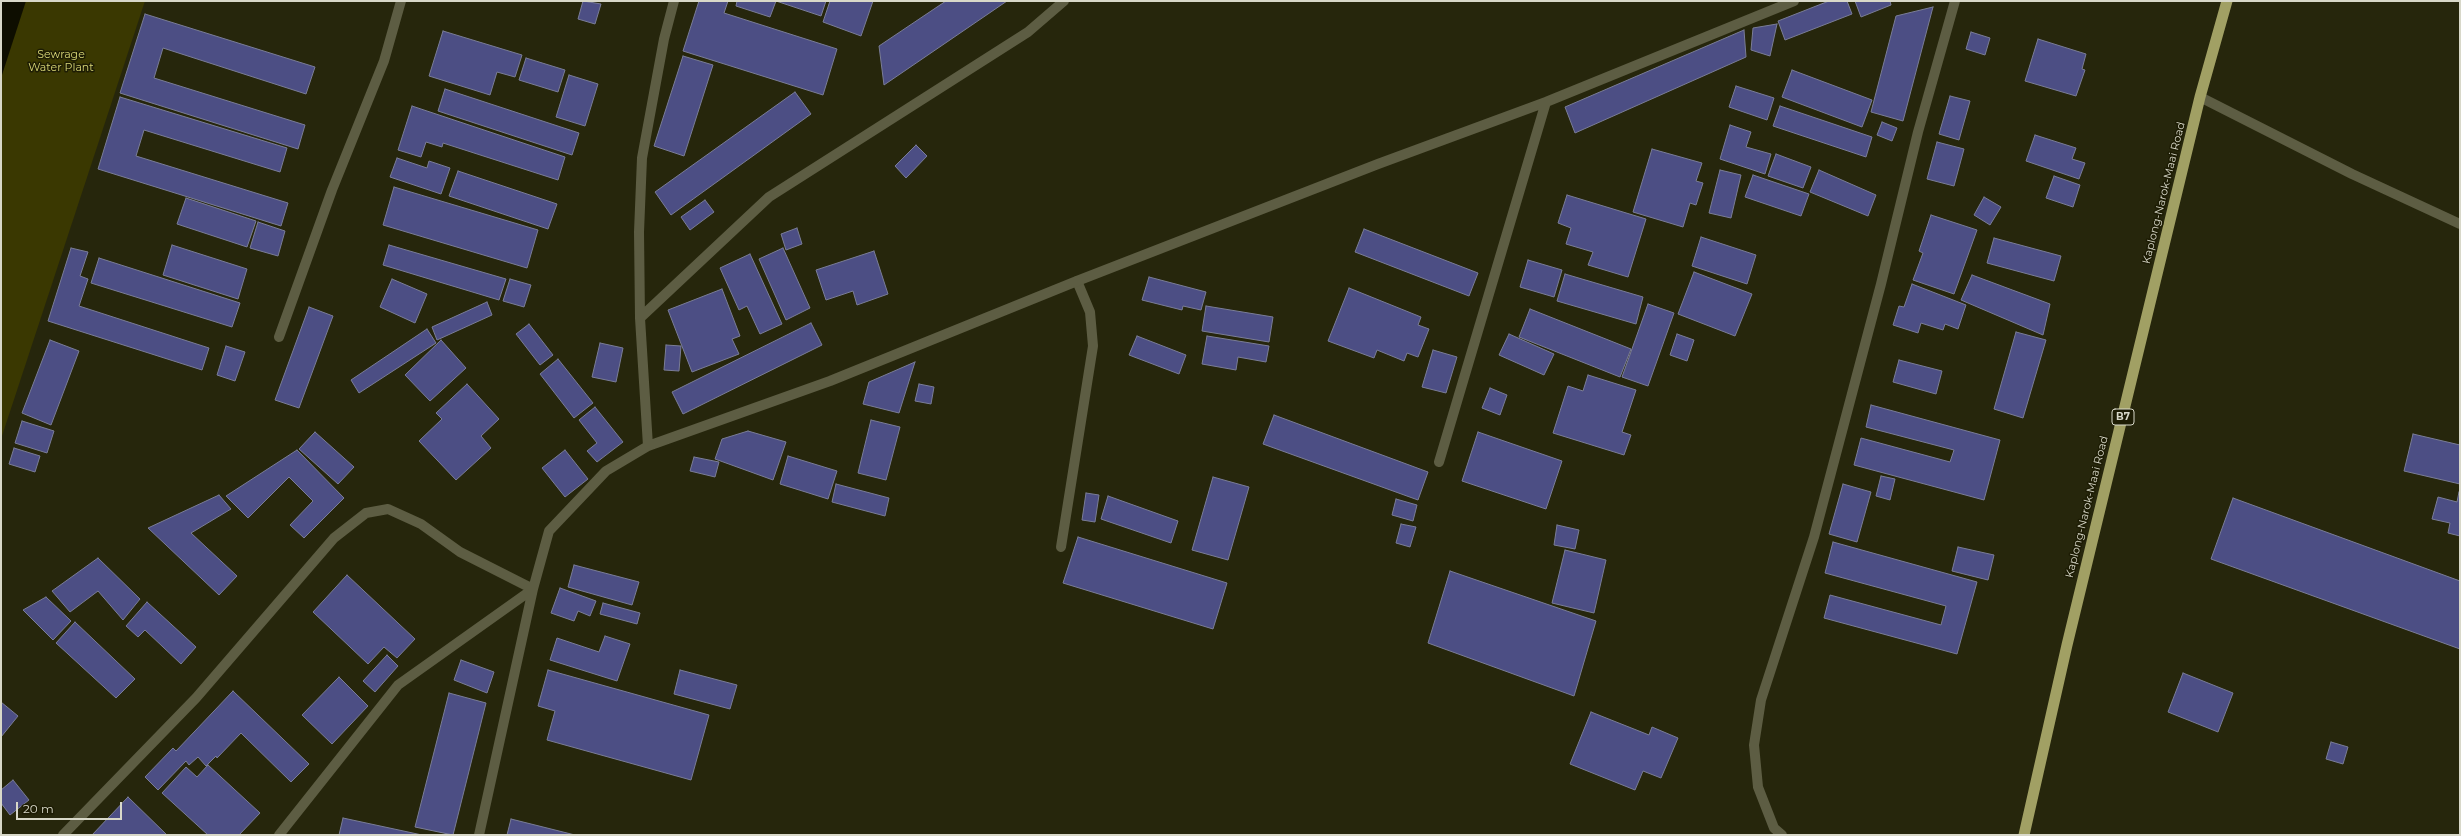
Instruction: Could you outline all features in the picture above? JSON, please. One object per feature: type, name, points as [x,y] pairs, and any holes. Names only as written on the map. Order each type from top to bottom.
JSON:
[{"type":"highway","name":"Kaplong-Narok-Maai Road","points":[[2024,835],[2069,637],[2200,97],[2227,1]]},
{"type":"street","points":[[279,337],[332,190],[384,61],[401,1]]},
{"type":"street","points":[[648,446],[640,318],[639,232],[642,158],[664,38],[674,1]]},
{"type":"street","points":[[640,318],[769,197],[1028,32],[1064,1]]},
{"type":"street","points":[[479,835],[533,589],[549,531],[606,471],[648,446],[830,381],[1077,281],[1378,164],[1546,102],[1794,1]]},
{"type":"street","points":[[1782,835],[1774,828],[1758,787],[1754,745],[1761,700],[1816,530],[1881,284],[1918,132],[1955,1]]},
{"type":"street","points":[[2200,97],[2352,174],[2460,224]]},
{"type":"street","points":[[1439,462],[1546,102]]},
{"type":"street","points":[[1061,547],[1093,346],[1090,312],[1077,281]]},
{"type":"street","points":[[63,835],[196,698],[334,538],[366,513],[388,509],[421,524],[460,552],[533,589]]},
{"type":"street","points":[[279,835],[398,685],[533,589]]},
{"type":"green space","name":"Sewrage Water Plant","points":[[1,1],[145,1],[1,439]]},
{"type":"shaded area","points":[[1,1],[26,1],[1,78]]},
{"type":"building","points":[[583,1],[601,4],[595,24],[578,19]]},
{"type":"building","points":[[699,1],[728,1],[724,13],[837,49],[823,95],[683,51]]},
{"type":"building","points":[[737,1],[776,1],[770,17],[736,6]]},
{"type":"building","points":[[776,1],[826,1],[821,16]]},
{"type":"building","points":[[830,1],[873,1],[861,36],[823,22]]},
{"type":"building","points":[[946,1],[1007,1],[884,85],[879,46]]},
{"type":"building","points":[[1829,1],[1847,1],[1852,14],[1785,40],[1778,21]]},
{"type":"building","points":[[1855,1],[1890,1],[1891,5],[1861,17]]},
{"type":"building","points":[[1933,7],[1903,121],[1871,112],[1896,16]]},
{"type":"building","points":[[145,14],[315,67],[306,94],[163,48],[154,78],[305,125],[298,149],[120,93]]},
{"type":"building","points":[[1777,24],[1770,56],[1751,50],[1753,28]]},
{"type":"building","points":[[1744,30],[1746,57],[1575,133],[1565,107]]},
{"type":"building","points":[[443,31],[522,55],[515,77],[497,72],[490,95],[429,76]]},
{"type":"building","points":[[1971,32],[1990,38],[1985,55],[1966,49]]},
{"type":"building","points":[[2038,39],[2086,54],[2082,69],[2085,70],[2076,96],[2025,81]]},
{"type":"building","points":[[683,56],[713,65],[684,156],[654,146]]},
{"type":"building","points":[[526,58],[565,70],[558,92],[519,80]]},
{"type":"building","points":[[1792,70],[1872,100],[1862,127],[1782,97]]},
{"type":"building","points":[[569,75],[598,84],[585,126],[556,117]]},
{"type":"building","points":[[1736,86],[1774,98],[1767,120],[1729,107]]},
{"type":"building","points":[[445,89],[579,133],[572,155],[438,111]]},
{"type":"building","points":[[795,92],[811,114],[671,215],[655,192]]},
{"type":"building","points":[[1950,96],[1970,101],[1959,140],[1939,134]]},
{"type":"building","points":[[120,97],[287,148],[280,172],[144,130],[136,156],[288,203],[281,226],[98,169]]},
{"type":"building","points":[[412,106],[565,157],[558,180],[443,143],[442,147],[426,142],[421,157],[398,150]]},
{"type":"building","points":[[1780,106],[1872,137],[1866,157],[1773,126]]},
{"type":"building","points":[[1882,122],[1897,128],[1892,141],[1877,135]]},
{"type":"building","points":[[1730,125],[1751,132],[1746,147],[1771,154],[1765,174],[1720,159]]},
{"type":"building","points":[[2035,135],[2076,148],[2072,159],[2085,163],[2079,179],[2026,161]]},
{"type":"building","points":[[1937,142],[1964,149],[1954,186],[1927,179]]},
{"type":"building","points":[[916,145],[927,156],[906,178],[895,166]]},
{"type":"building","points":[[1652,149],[1702,163],[1696,181],[1703,183],[1696,205],[1690,203],[1683,227],[1633,212]]},
{"type":"building","points":[[1776,154],[1811,167],[1803,188],[1768,176]]},
{"type":"building","points":[[397,158],[427,168],[429,161],[450,168],[441,194],[390,177]]},
{"type":"building","points":[[1720,170],[1741,175],[1731,218],[1709,213]]},
{"type":"building","points":[[1819,170],[1876,195],[1868,216],[1810,192]]},
{"type":"building","points":[[458,171],[557,204],[548,229],[449,196]]},
{"type":"building","points":[[1753,175],[1809,194],[1801,216],[1745,197]]},
{"type":"building","points":[[2054,176],[2080,185],[2073,207],[2046,198]]},
{"type":"building","points":[[394,187],[538,230],[527,268],[383,225]]},
{"type":"building","points":[[1567,195],[1646,219],[1628,277],[1588,265],[1593,252],[1566,244],[1571,228],[1558,223]]},
{"type":"building","points":[[1984,197],[2001,207],[1990,225],[1974,215]]},
{"type":"building","points":[[186,198],[256,221],[247,247],[177,224]]},
{"type":"building","points":[[705,200],[714,212],[690,230],[681,217]]},
{"type":"building","points":[[1931,215],[1977,230],[1954,294],[1913,280],[1923,253],[1919,251]]},
{"type":"building","points":[[258,222],[285,231],[278,256],[250,248]]},
{"type":"building","points":[[797,228],[802,244],[786,250],[781,234]]},
{"type":"building","points":[[1364,229],[1478,273],[1469,296],[1355,252]]},
{"type":"building","points":[[1701,237],[1756,255],[1747,284],[1692,266]]},
{"type":"building","points":[[1994,238],[2061,256],[2054,281],[1987,263]]},
{"type":"building","points":[[172,245],[247,269],[238,299],[163,275]]},
{"type":"building","points":[[389,245],[506,279],[499,300],[383,265]]},
{"type":"building","points":[[71,248],[88,252],[80,276],[88,279],[79,306],[209,348],[202,370],[48,321]]},
{"type":"building","points":[[783,248],[810,308],[786,320],[759,259]]},
{"type":"building","points":[[874,251],[888,294],[857,305],[853,291],[826,300],[816,270]]},
{"type":"building","points":[[750,254],[782,324],[760,334],[747,306],[739,310],[720,268]]},
{"type":"building","points":[[99,258],[240,303],[232,327],[91,283]]},
{"type":"building","points":[[1528,260],[1562,270],[1554,297],[1520,287]]},
{"type":"building","points":[[1694,272],[1752,294],[1735,336],[1678,314]]},
{"type":"building","points":[[1565,274],[1643,297],[1636,324],[1557,301]]},
{"type":"building","points":[[1972,275],[2050,304],[2043,335],[1961,300]]},
{"type":"building","points":[[1149,277],[1206,292],[1201,310],[1183,306],[1182,310],[1142,300]]},
{"type":"building","points":[[392,279],[427,294],[415,323],[380,307]]},
{"type":"building","points":[[510,279],[531,285],[524,307],[503,301]]},
{"type":"building","points":[[1912,284],[1966,305],[1958,329],[1945,324],[1943,330],[1921,323],[1918,333],[1893,325],[1899,306],[1904,307]]},
{"type":"building","points":[[1349,288],[1421,317],[1418,325],[1429,329],[1418,357],[1407,353],[1404,361],[1377,350],[1374,358],[1328,341]]},
{"type":"building","points":[[722,289],[740,336],[732,339],[739,354],[692,372],[668,310]]},
{"type":"building","points":[[487,302],[492,315],[437,340],[432,327]]},
{"type":"building","points":[[1648,304],[1674,313],[1648,386],[1622,377]]},
{"type":"building","points":[[1206,306],[1273,317],[1269,342],[1202,331]]},
{"type":"building","points":[[309,307],[333,316],[299,408],[275,400]]},
{"type":"building","points":[[1530,309],[1631,349],[1620,377],[1519,337]]},
{"type":"building","points":[[811,323],[822,345],[683,414],[672,392]]},
{"type":"building","points":[[529,324],[553,355],[540,365],[516,334]]},
{"type":"building","points":[[427,329],[436,343],[359,393],[351,380]]},
{"type":"building","points":[[2016,332],[2046,340],[2023,418],[1994,409]]},
{"type":"building","points":[[1509,334],[1554,354],[1544,375],[1499,355]]},
{"type":"building","points":[[1677,334],[1694,340],[1687,361],[1670,355]]},
{"type":"building","points":[[1137,336],[1186,355],[1179,374],[1129,355]]},
{"type":"building","points":[[1207,336],[1269,346],[1266,362],[1238,357],[1236,370],[1202,364]]},
{"type":"building","points":[[50,340],[79,351],[51,425],[22,413]]},
{"type":"building","points":[[441,340],[466,368],[430,401],[405,375]]},
{"type":"building","points":[[600,343],[623,348],[616,382],[592,377]]},
{"type":"building","points":[[666,345],[681,346],[679,371],[664,370]]},
{"type":"building","points":[[226,346],[245,352],[235,381],[217,375]]},
{"type":"building","points":[[1433,350],[1457,357],[1446,393],[1422,387]]},
{"type":"building","points":[[558,359],[593,403],[574,418],[540,374]]},
{"type":"building","points":[[1899,360],[1942,371],[1936,394],[1893,382]]},
{"type":"building","points":[[915,362],[899,413],[863,404],[869,382]]},
{"type":"building","points":[[1588,375],[1636,390],[1622,432],[1631,435],[1624,455],[1553,433],[1568,386],[1583,391]]},
{"type":"building","points":[[467,384],[499,419],[481,436],[491,448],[456,480],[419,441],[442,419],[436,413]]},
{"type":"building","points":[[919,384],[934,387],[931,404],[915,401]]},
{"type":"building","points":[[1490,388],[1507,395],[1500,415],[1482,408]]},
{"type":"building","points":[[1871,405],[2000,440],[1984,500],[1854,465],[1861,438],[1950,462],[1954,450],[1866,427]]},
{"type":"building","points":[[595,407],[623,442],[597,462],[587,451],[597,443],[579,420]]},
{"type":"building","points":[[1274,415],[1428,472],[1418,500],[1263,444]]},
{"type":"building","points":[[871,420],[900,427],[886,480],[858,473]]},
{"type":"building","points":[[22,421],[54,431],[47,453],[15,443]]},
{"type":"building","points":[[748,431],[786,442],[773,480],[715,459],[722,439]]},
{"type":"building","points":[[315,432],[354,467],[338,484],[299,449]]},
{"type":"building","points":[[1478,432],[1562,461],[1546,509],[1462,481]]},
{"type":"building","points":[[2413,434],[2460,445],[2460,484],[2404,471]]},
{"type":"building","points":[[14,448],[40,456],[35,472],[9,464]]},
{"type":"building","points":[[297,450],[344,498],[304,538],[290,525],[313,501],[289,477],[248,518],[226,496]]},
{"type":"building","points":[[565,450],[588,479],[565,497],[542,468]]},
{"type":"building","points":[[788,456],[837,471],[828,499],[780,484]]},
{"type":"building","points":[[694,457],[719,462],[715,477],[690,471]]},
{"type":"building","points":[[1881,476],[1895,479],[1890,500],[1876,496]]},
{"type":"building","points":[[1213,477],[1249,487],[1228,560],[1192,550]]},
{"type":"building","points":[[836,484],[889,498],[885,516],[832,502]]},
{"type":"building","points":[[1843,484],[1871,492],[1857,542],[1829,534]]},
{"type":"building","points":[[2459,492],[2460,536],[2448,533],[2450,523],[2432,519],[2438,497],[2457,502]]},
{"type":"building","points":[[1086,493],[1099,495],[1095,522],[1082,520]]},
{"type":"building","points":[[219,495],[231,509],[191,533],[237,576],[219,595],[148,528]]},
{"type":"building","points":[[1108,496],[1178,521],[1171,543],[1101,519]]},
{"type":"building","points":[[2233,498],[2460,581],[2460,649],[2211,559]]},
{"type":"building","points":[[1396,499],[1417,505],[1413,521],[1392,515]]},
{"type":"building","points":[[1401,524],[1416,527],[1410,547],[1396,543]]},
{"type":"building","points":[[1557,525],[1579,530],[1575,549],[1554,545]]},
{"type":"building","points":[[1078,537],[1227,583],[1213,629],[1063,583]]},
{"type":"building","points":[[1833,542],[1977,582],[1957,654],[1824,618],[1830,595],[1941,625],[1946,606],[1825,573]]},
{"type":"building","points":[[1958,547],[1994,555],[1988,580],[1952,571]]},
{"type":"building","points":[[1565,550],[1606,560],[1594,613],[1552,603]]},
{"type":"building","points":[[98,558],[140,599],[123,620],[98,591],[70,612],[52,591]]},
{"type":"building","points":[[574,565],[639,582],[632,605],[568,587]]},
{"type":"building","points":[[1450,571],[1596,621],[1574,696],[1428,643]]},
{"type":"building","points":[[347,575],[415,639],[397,658],[384,647],[368,664],[313,612]]},
{"type":"building","points":[[560,588],[596,601],[590,616],[578,611],[574,621],[551,613]]},
{"type":"building","points":[[46,597],[71,621],[53,640],[23,610]]},
{"type":"building","points":[[147,602],[196,647],[181,664],[145,630],[138,637],[126,626]]},
{"type":"building","points":[[603,603],[640,613],[637,624],[600,614]]},
{"type":"building","points":[[75,622],[135,679],[116,698],[56,643]]},
{"type":"building","points":[[605,636],[630,644],[617,681],[550,660],[557,638],[599,652]]},
{"type":"building","points":[[387,655],[398,666],[375,692],[363,681]]},
{"type":"building","points":[[461,660],[494,672],[487,693],[454,680]]},
{"type":"building","points":[[548,670],[709,715],[691,780],[547,740],[555,711],[538,706]]},
{"type":"building","points":[[680,670],[737,685],[730,709],[674,694]]},
{"type":"building","points":[[2183,673],[2233,693],[2218,732],[2168,712]]},
{"type":"building","points":[[339,677],[368,706],[332,744],[302,715]]},
{"type":"building","points":[[233,691],[309,764],[291,782],[241,733],[217,758],[216,756],[206,766],[198,757],[189,765],[186,761],[158,790],[145,777],[173,748],[176,751]]},
{"type":"building","points":[[449,693],[486,703],[453,835],[415,827]]},
{"type":"building","points":[[1,702],[18,716],[1,737]]},
{"type":"building","points":[[1591,712],[1649,735],[1652,727],[1678,738],[1661,778],[1643,771],[1635,790],[1570,764]]},
{"type":"building","points":[[2331,742],[2348,747],[2343,764],[2326,759]]},
{"type":"building","points":[[208,765],[260,813],[239,835],[208,835],[162,793],[186,767],[197,777]]},
{"type":"building","points":[[13,780],[29,800],[10,815],[1,803],[1,790]]},
{"type":"building","points":[[128,797],[167,835],[92,835]]},
{"type":"building","points":[[343,818],[422,835],[339,835]]},
{"type":"building","points":[[511,819],[575,835],[507,835]]}]
